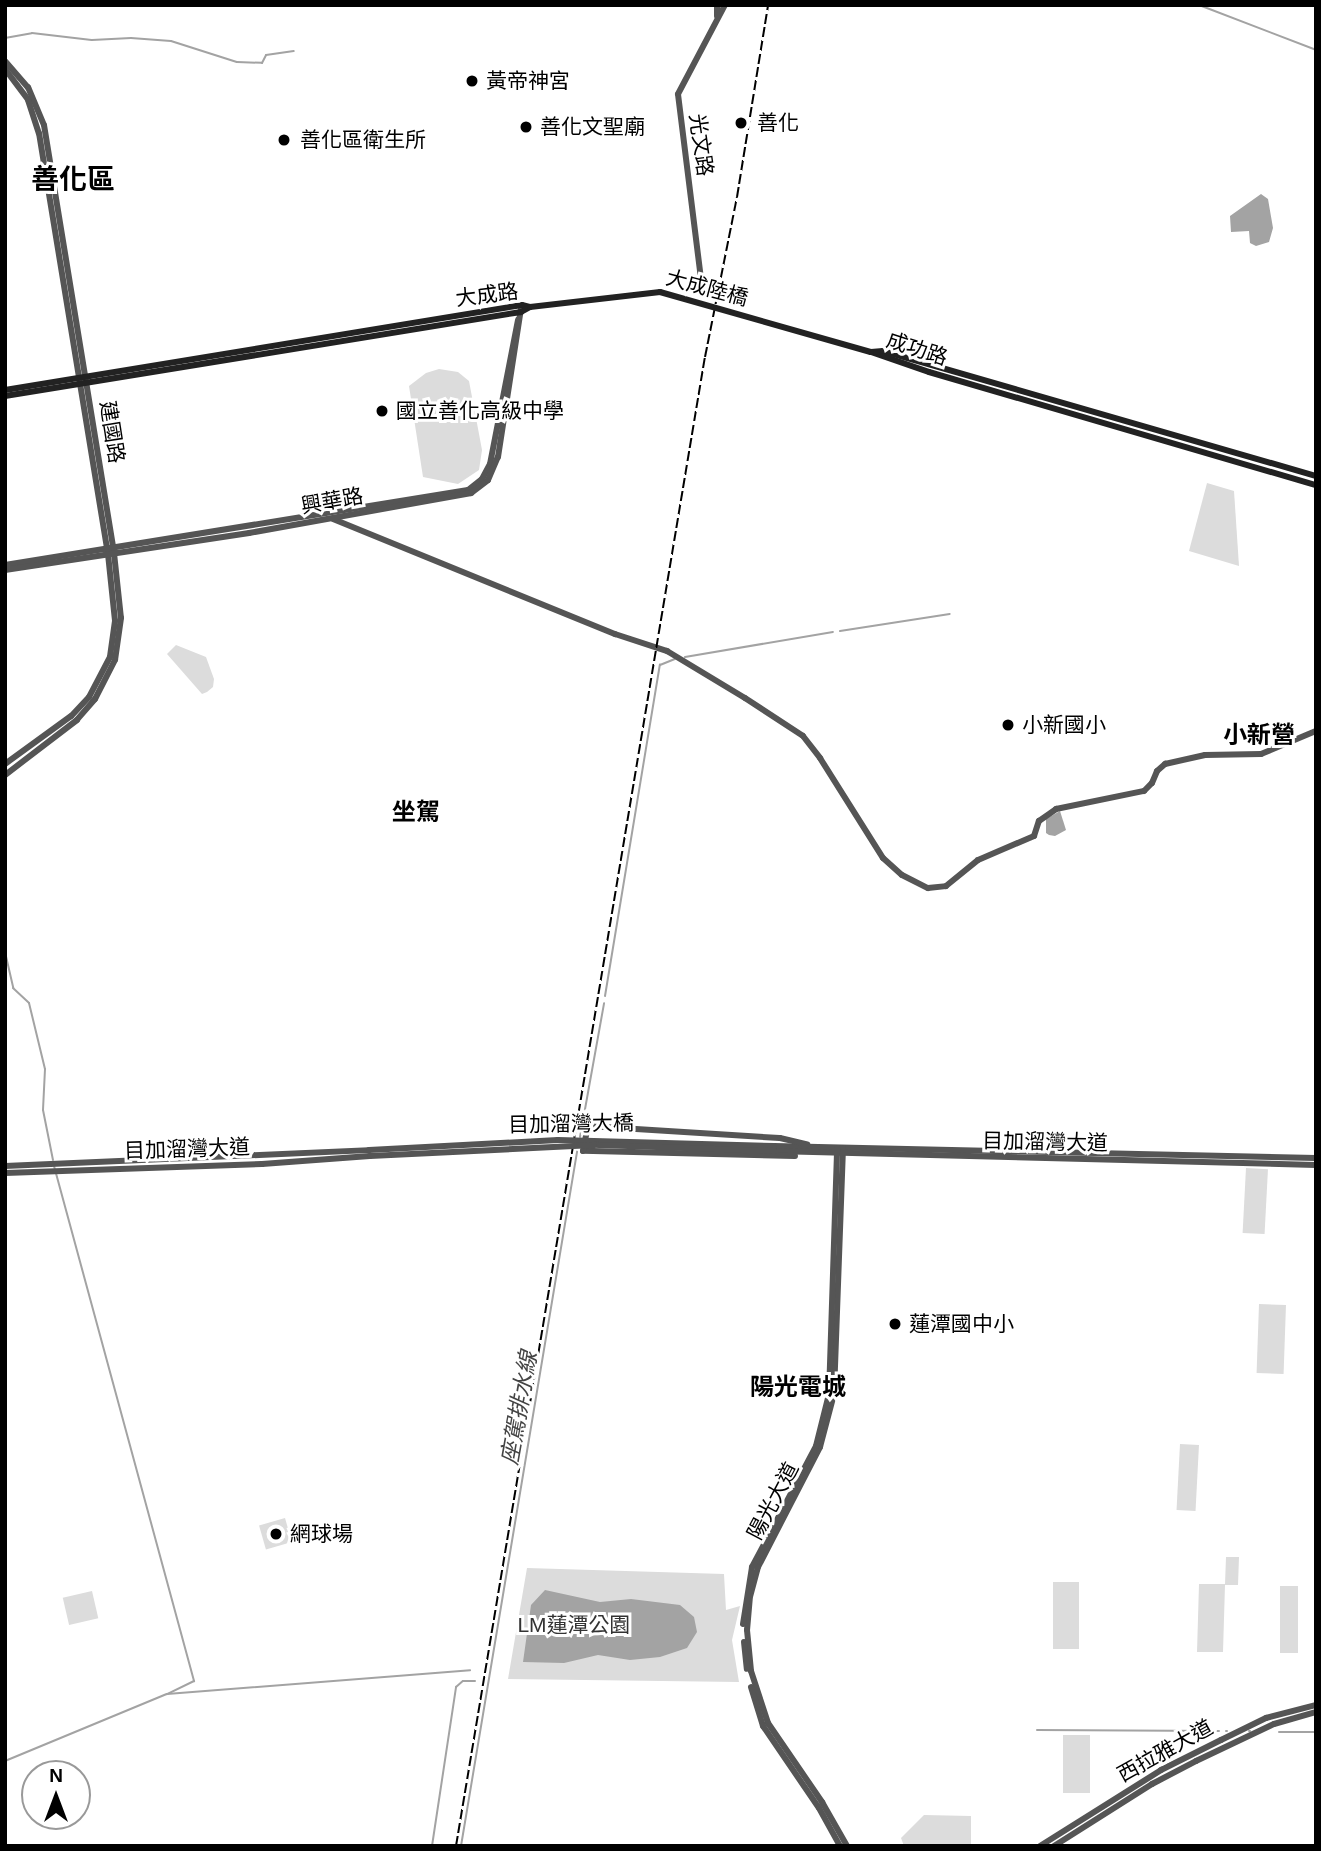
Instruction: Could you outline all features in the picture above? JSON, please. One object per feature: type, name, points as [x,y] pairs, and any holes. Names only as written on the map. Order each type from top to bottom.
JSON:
[{"type":"main road","name":"大成陸橋","points":[[530,307],[660,292],[871,352]]},
{"type":"main road","name":"大成路","points":[[5,396],[530,307]]},
{"type":"main road","name":"成功路","points":[[871,352],[883,351],[1316,476]]},
{"type":"main road","name":"成功路","points":[[871,352],[929,372],[1316,485]]},
{"type":"main road","name":"大成路","points":[[5,390],[82,381]]},
{"type":"street","name":"光文路","points":[[702,287],[677,101],[682,83],[723,5]]},
{"type":"street","name":"建國路","points":[[5,61],[28,87],[44,125],[82,381]]},
{"type":"street","name":"建國路","points":[[5,69],[28,100],[40,133],[111,551],[121,627],[115,660],[101,691],[77,720],[5,775]]},
{"type":"street","name":"興華路","points":[[5,565],[334,519],[463,496],[484,485],[498,457],[521,308]]},
{"type":"street","name":"興華路","points":[[5,570],[468,490],[485,475],[490,464],[514,330],[521,308]]},
{"type":"street","points":[[334,519],[615,634],[667,651],[733,691],[803,736],[820,758],[883,859],[902,875],[928,888],[946,886],[978,860],[1032,837],[1040,820],[1056,809],[1144,791],[1152,783],[1158,769],[1165,764],[1205,755],[1261,754],[1316,731]]},
{"type":"street","name":"建國路","points":[[5,764],[71,716],[101,677],[110,657],[116,621],[111,551]]},
{"type":"street","points":[[588,1126],[780,1138],[825,1151],[751,1157],[583,1151],[588,1126]]},
{"type":"street","name":"目加溜灣大橋","points":[[370,1153],[599,1145],[774,1148]]},
{"type":"street","name":"目加溜灣大道","points":[[774,1148],[1316,1158]]},
{"type":"street","name":"目加溜灣大道","points":[[840,1151],[1316,1165]]},
{"type":"street","name":"陽光大道","points":[[840,1151],[829,1394],[816,1446],[752,1567],[743,1629],[747,1671],[763,1726],[819,1808],[840,1846]]},
{"type":"street","name":"陽光大道","points":[[840,1151],[834,1394],[820,1447],[758,1567],[750,1596],[747,1630],[751,1671],[768,1723],[822,1802],[847,1846]]},
{"type":"street","name":"目加溜灣大道","points":[[5,1166],[56,1168],[262,1164],[370,1153]]},
{"type":"street","name":"目加溜灣大道","points":[[5,1173],[56,1168]]},
{"type":"street","name":"西拉雅大道","points":[[1054,1846],[1152,1784],[1266,1718],[1316,1704]]},
{"type":"street","name":"西拉雅大道","points":[[1040,1846],[1161,1770],[1222,1743],[1316,1712]]},
{"type":"green space","points":[[439,369],[458,372],[469,381],[482,450],[479,470],[458,484],[423,477],[409,386],[426,373]]},
{"type":"green space","points":[[1207,483],[1234,491],[1239,566],[1189,551]]},
{"type":"green space","points":[[176,645],[206,657],[214,679],[213,687],[207,692],[202,694],[167,654]]},
{"type":"green space","points":[[1246,1168],[1268,1169],[1265,1234],[1243,1233]]},
{"type":"green space","points":[[1259,1304],[1286,1305],[1284,1374],[1257,1373]]},
{"type":"green space","points":[[1180,1444],[1199,1445],[1196,1511],[1177,1510]]},
{"type":"green space","name":"網球場","points":[[285,1518],[292,1542],[266,1549],[259,1525]]},
{"type":"green space","points":[[1226,1557],[1239,1557],[1238,1585],[1225,1585],[1223,1652],[1197,1652],[1199,1584],[1225,1584]]},
{"type":"green space","name":"LM蓮潭公園","points":[[527,1568],[724,1574],[726,1610],[740,1606],[732,1640],[739,1682],[508,1679]]},
{"type":"green space","points":[[1053,1582],[1079,1582],[1079,1649],[1053,1649]]},
{"type":"green space","points":[[1280,1586],[1298,1586],[1298,1653],[1280,1653]]},
{"type":"green space","points":[[92,1591],[98,1618],[69,1625],[63,1598]]},
{"type":"green space","points":[[1063,1735],[1090,1735],[1090,1793],[1063,1793]]},
{"type":"green space","points":[[924,1815],[971,1816],[971,1846],[904,1846],[901,1838]]},
{"type":"shaded area","points":[[1261,194],[1268,199],[1273,228],[1269,242],[1256,246],[1250,243],[1249,231],[1231,232],[1230,216]]},
{"type":"shaded area","points":[[1060,811],[1066,830],[1055,836],[1049,835],[1046,833],[1046,819]]},
{"type":"shaded area","points":[[545,1590],[600,1602],[631,1599],[680,1605],[694,1617],[697,1632],[687,1648],[660,1657],[630,1660],[598,1655],[564,1663],[523,1662],[531,1605]]},
{"type":"waterway","points":[[1199,5],[1316,50]]},
{"type":"waterway","points":[[5,38],[32,33],[92,40],[131,38],[171,41],[237,62],[262,63],[266,55],[294,51]]},
{"type":"waterway","points":[[840,631],[950,614]]},
{"type":"waterway","points":[[685,657],[833,632]]},
{"type":"waterway","points":[[605,996],[660,665],[675,659]]},
{"type":"waterway","points":[[5,952],[13,988],[29,1003],[45,1069],[43,1110],[53,1160]]},
{"type":"waterway","points":[[580,1137],[604,1003]]},
{"type":"waterway","name":"座駕排水線","points":[[461,1846],[577,1152]]},
{"type":"waterway","points":[[54,1166],[194,1681],[167,1694]]},
{"type":"waterway","name":"座駕排水線","points":[[5,1761],[167,1694],[470,1670]]},
{"type":"waterway","points":[[432,1846],[456,1687],[463,1681],[475,1681]]},
{"type":"waterway","points":[[1037,1730],[1219,1731]]},
{"type":"waterway","points":[[1279,1732],[1316,1732]]},
{"type":"railway","points":[[456,1846],[705,357],[737,197],[768,5]]},
{"type":"place","name":"黃帝神宮","points":[[472,81]]},
{"type":"place","name":"善化","points":[[741,123]]},
{"type":"place","name":"善化文聖廟","points":[[526,127]]},
{"type":"place","name":"善化區衛生所","points":[[284,140]]},
{"type":"place","name":"國立善化高級中學","points":[[382,411]]},
{"type":"place","name":"小新國小","points":[[1008,725]]},
{"type":"place","name":"蓮潭國中小","points":[[895,1324]]},
{"type":"place","name":"網球場","points":[[276,1534]]},
{"type":"district","name":"善化區","points":[[73,180]]},
{"type":"district","name":"小新營","points":[[1259,735]]},
{"type":"district","name":"坐駕","points":[[416,812]]},
{"type":"district","name":"陽光電城","points":[[798,1387]]}]
